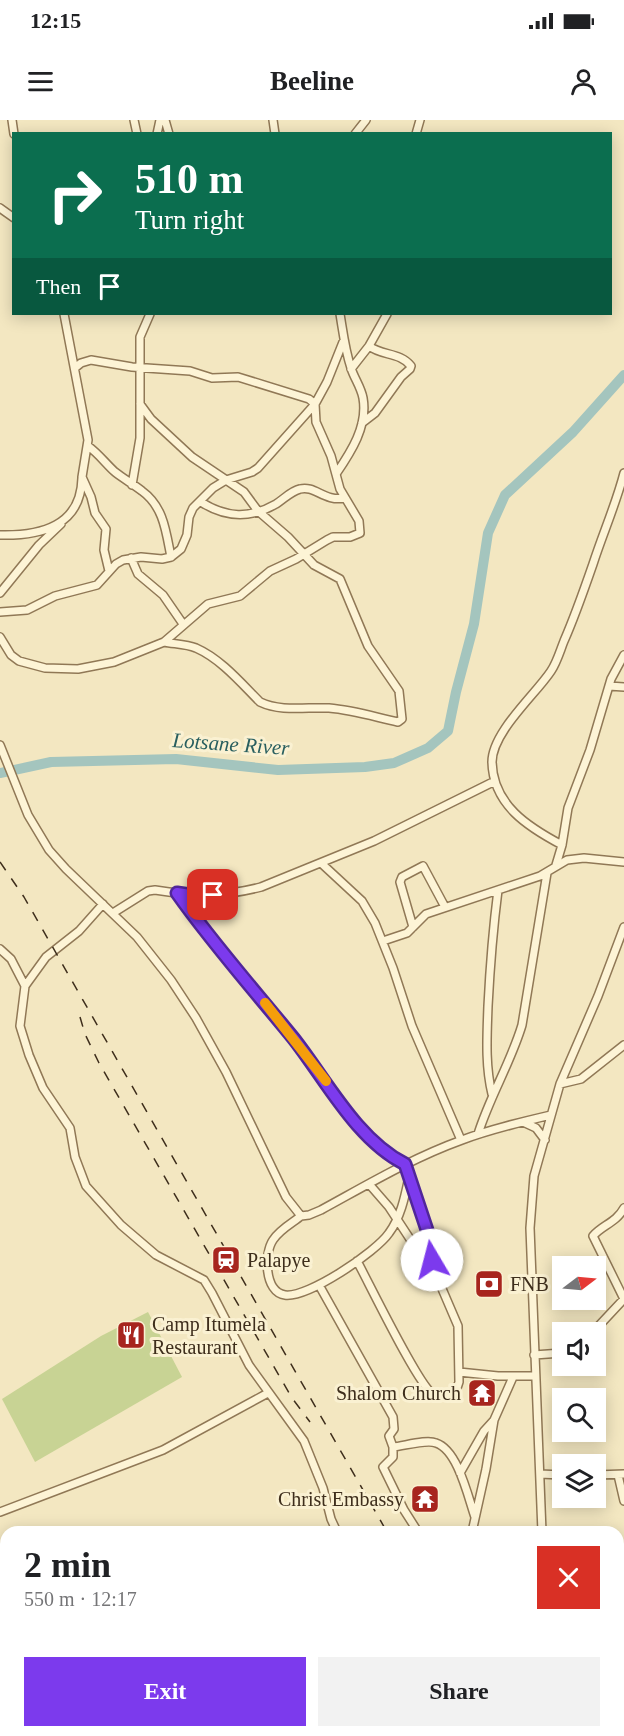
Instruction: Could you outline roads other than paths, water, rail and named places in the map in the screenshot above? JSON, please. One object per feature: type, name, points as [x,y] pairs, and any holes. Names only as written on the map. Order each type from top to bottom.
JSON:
[{"type":"street","points":[[357,132],[366,120]]},
{"type":"street","points":[[0,593],[39,545],[55,532],[77,506],[82,491],[82,477],[88,446],[76,367],[64,315]]},
{"type":"street","points":[[132,485],[140,438],[140,337],[150,315]]},
{"type":"street","points":[[336,474],[352,450],[362,423],[363,399],[343,342],[340,315]]},
{"type":"street","points":[[351,369],[369,346],[386,315]]},
{"type":"street","points":[[0,612],[27,610],[56,596],[97,585],[116,564],[131,558],[171,557],[181,549],[187,536],[189,517],[193,508],[213,488],[226,480],[258,468],[315,404],[327,382],[343,342]]},
{"type":"street","points":[[362,423],[384,403],[395,384],[411,366],[400,357],[369,346]]},
{"type":"street","points":[[76,367],[91,360],[140,368],[178,370],[212,378],[238,377],[304,397],[315,404]]},
{"type":"street","points":[[140,404],[158,425],[192,457],[244,492],[258,511],[288,537],[314,565],[340,579],[369,646],[399,692],[402,719],[401,721],[331,708],[276,708],[265,705],[202,651],[194,647],[164,642]]},
{"type":"street","points":[[0,637],[11,655],[19,661],[45,668],[60,670],[114,662],[164,642],[208,604],[240,597],[270,571],[333,537],[350,537],[360,533],[359,521],[340,489],[316,422],[315,404]]},
{"type":"street","points":[[88,446],[112,469],[148,497],[163,519],[171,557]]},
{"type":"street","points":[[562,845],[526,825],[499,792],[492,762],[493,753],[507,725],[553,668],[575,615],[617,499],[624,472]]},
{"type":"street","points":[[82,477],[91,497],[94,513],[106,529],[104,550],[109,571]]},
{"type":"street","points":[[201,501],[212,509],[229,515],[258,511],[301,489],[308,488],[334,500],[345,498]]},
{"type":"street","points":[[0,535],[16,535],[40,530],[64,520]]},
{"type":"street","points":[[131,558],[138,574],[163,595],[183,624]]},
{"type":"street","points":[[556,865],[568,808],[590,750],[609,686],[624,655]]},
{"type":"street","points":[[609,686],[624,687]]},
{"type":"street","points":[[1,747],[28,815],[49,850],[144,946],[171,980],[196,1018],[226,1072],[286,1197],[301,1216]]},
{"type":"street","points":[[113,913],[148,891],[197,896],[261,887],[374,841],[495,781]]},
{"type":"street","points":[[383,941],[407,933],[426,914],[548,873],[556,865],[567,860],[584,858],[624,862]]},
{"type":"street","points":[[321,863],[362,901],[375,923],[412,1026],[461,1140]]},
{"type":"street","points":[[413,927],[400,882],[402,877],[423,866],[445,907]]},
{"type":"street","points":[[478,1134],[522,1025],[548,873]]},
{"type":"street","points":[[493,1094],[488,1073],[487,1043],[493,932],[498,890]]},
{"type":"street","points":[[177,893],[198,923],[310,1060],[349,1114],[378,1146],[405,1164],[428,1233],[434,1270],[458,1326],[459,1372],[458,1390],[455,1394],[438,1395],[427,1389],[357,1261]]},
{"type":"street","points":[[24,986],[46,957],[79,931],[103,904]]},
{"type":"street","points":[[542,1526],[534,1355],[531,1195],[534,1176],[560,1084],[624,927]]},
{"type":"street","points":[[0,949],[11,959],[24,986],[20,1026],[44,1088],[70,1128],[75,1157],[86,1186],[121,1225],[156,1255],[204,1280],[249,1365],[304,1441],[323,1488],[334,1526]]},
{"type":"street","points":[[560,1084],[581,1079],[624,1045]]},
{"type":"street","points":[[409,1177],[396,1221],[389,1234],[357,1261],[305,1292],[282,1295],[274,1290],[269,1281],[268,1269],[271,1244],[274,1237],[301,1216],[321,1210],[405,1164],[461,1140],[551,1115]]},
{"type":"street","points":[[523,1122],[536,1128],[545,1140]]},
{"type":"street","points":[[369,1184],[410,1239],[432,1260]]},
{"type":"street","points":[[602,1322],[624,1299],[593,1236],[595,1232],[609,1225],[624,1208]]},
{"type":"street","points":[[319,1285],[393,1417],[394,1429],[389,1436],[393,1457],[384,1464],[384,1470],[414,1526]]},
{"type":"street","points":[[534,1355],[552,1354]]},
{"type":"street","points":[[459,1372],[513,1377],[535,1376]]},
{"type":"street","points":[[473,1526],[494,1420],[513,1377]]},
{"type":"street","points":[[0,1512],[164,1450],[268,1393]]},
{"type":"street","points":[[460,1473],[484,1431],[494,1420]]},
{"type":"street","points":[[393,1448],[436,1443],[451,1456],[460,1473],[475,1517]]},
{"type":"street","points":[[540,1474],[552,1475]]},
{"type":"street","points":[[606,1475],[621,1474],[624,1501]]},
{"type":"waterway","name":"Lotsane River","points":[[0,773],[51,762],[176,759],[278,770],[365,767],[394,763],[428,748],[448,731],[474,624],[488,533],[505,495],[573,432],[624,375]]},
{"type":"railway","points":[[0,862],[24,897],[384,1526]]},
{"type":"railway","points":[[80,1017],[85,1034],[99,1063],[292,1398],[310,1422]]},
{"type":"place","name":"Palapye","points":[[226,1260]]},
{"type":"place","name":"FNB","points":[[489,1284]]},
{"type":"place","name":"Camp Itumela Restaurant","points":[[131,1335]]},
{"type":"place","name":"Shalom Church","points":[[482,1393]]},
{"type":"place","name":"Christ Embassy","points":[[425,1499]]}]
